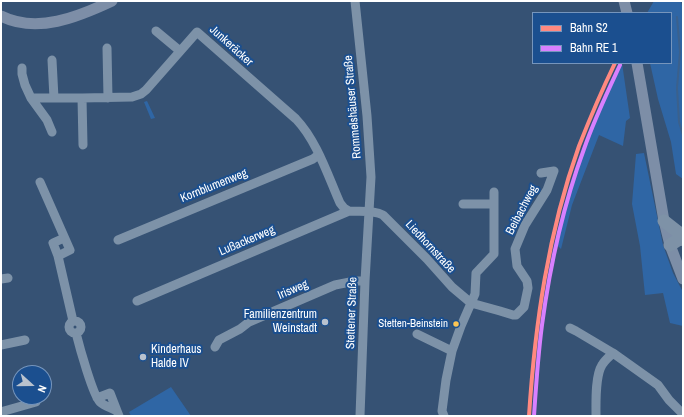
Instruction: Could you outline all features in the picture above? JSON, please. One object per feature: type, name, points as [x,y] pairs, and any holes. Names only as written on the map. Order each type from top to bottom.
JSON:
[{"type":"highway","points":[[664,221],[683,234]]},
{"type":"highway","points":[[677,246],[678,240],[683,239]]},
{"type":"main road","points":[[1,16],[19,22],[33,24],[49,23],[76,16],[112,1]]},
{"type":"main road","points":[[624,1],[627,12]]},
{"type":"main road","points":[[637,64],[664,221],[677,246],[683,279]]},
{"type":"street","name":"Rommelshäuser Straße","points":[[355,1],[367,116],[370,178],[369,212]]},
{"type":"street","points":[[156,31],[180,51]]},
{"type":"street","name":"Junkeräcker","points":[[31,98],[108,98],[132,97],[142,94],[197,32],[296,119],[302,126],[308,134],[340,203],[349,211]]},
{"type":"street","points":[[107,48],[108,98]]},
{"type":"street","points":[[52,60],[54,98]]},
{"type":"street","points":[[22,68],[22,74],[31,98],[47,120],[52,132]]},
{"type":"street","points":[[82,98],[83,145]]},
{"type":"street","name":"Kornblumenweg","points":[[118,240],[313,159],[318,155]]},
{"type":"street","name":"Beibachweg","points":[[516,315],[524,307],[528,288],[527,281],[516,266],[515,249],[526,225],[546,190],[554,171],[541,173]]},
{"type":"street","points":[[40,182],[64,238],[53,243],[58,256],[73,321],[68,325],[68,329],[72,333],[76,333],[84,362],[99,402],[118,414]]},
{"type":"street","points":[[442,414],[446,380],[452,351],[475,294],[476,273],[494,254],[494,192]]},
{"type":"street","points":[[463,204],[494,204]]},
{"type":"street","name":"Lußackerweg","points":[[137,301],[349,211],[369,212]]},
{"type":"street","name":"Stettener Straße","points":[[360,416],[369,212]]},
{"type":"street","name":"Liedhornstraße","points":[[369,212],[377,212],[383,215],[452,287],[471,303],[516,315]]},
{"type":"street","name":"Irisweg","points":[[215,347],[219,340],[240,329],[249,322],[335,285],[355,281],[365,281]]},
{"type":"street","points":[[570,328],[613,353],[658,385],[669,400],[683,414]]},
{"type":"street","points":[[417,334],[452,351]]},
{"type":"street","points":[[1,345],[25,340]]},
{"type":"street","points":[[596,416],[598,373],[606,359],[613,353]]},
{"type":"street","points":[[1,412],[26,405]]},
{"type":"shaded area","points":[[654,1],[681,1],[683,11],[683,179],[676,174],[671,142],[658,99],[650,64],[672,64],[672,12],[648,12]]},
{"type":"shaded area","points":[[622,64],[630,118],[626,121],[623,146],[599,135],[572,205],[561,249],[556,244],[566,202],[585,143]]},
{"type":"shaded area","points":[[147,101],[155,118],[151,119],[144,102]]},
{"type":"shaded area","points":[[644,153],[663,245],[673,273],[683,292],[683,326],[670,323],[663,293],[645,295],[640,246],[632,204],[636,154]]},
{"type":"shaded area","points":[[171,387],[191,416],[131,416],[129,412]]},
{"type":"waterway","points":[[677,17],[680,52],[677,88],[679,122],[683,135]]},
{"type":"rail line","name":"S2","points":[[529,416],[539,313],[551,245],[559,212],[579,146],[615,64]]},
{"type":"transit line","points":[[534,416],[542,325],[558,236],[576,170],[588,138],[620,65]]},
{"type":"place","name":"Familienzentrum Weinstadt","points":[[325,322]]},
{"type":"place","name":"Stetten-Beinstein","points":[[456,324]]},
{"type":"place","name":"Kinderhaus Halde IV","points":[[143,357]]}]
